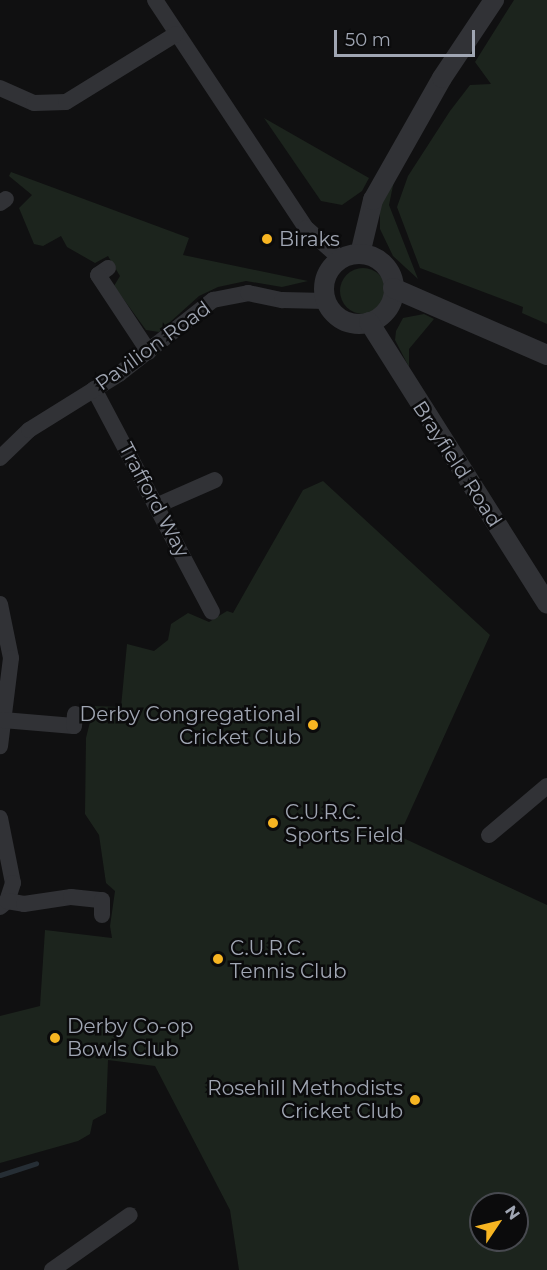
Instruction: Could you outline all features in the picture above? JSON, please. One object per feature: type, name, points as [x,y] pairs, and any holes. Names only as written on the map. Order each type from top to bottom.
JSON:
[{"type":"street","points":[[155,0],[306,228],[350,256],[380,261],[388,271],[393,288],[386,310],[369,322],[346,321],[326,301],[326,276],[350,256],[373,200],[442,78],[494,0]]},
{"type":"street","points":[[0,88],[34,103],[56,106],[74,98],[176,34]]},
{"type":"street","points":[[108,268],[98,274],[149,352]]},
{"type":"street","points":[[393,288],[547,355]]},
{"type":"street","name":"Pavilion Road","points":[[0,458],[29,430],[149,352],[202,306],[224,296],[248,293],[282,300],[326,301]]},
{"type":"street","name":"Brayfield Road","points":[[369,322],[547,604]]},
{"type":"street","name":"Trafford Way","points":[[94,389],[158,505],[212,612]]},
{"type":"street","points":[[158,505],[215,480]]},
{"type":"street","points":[[0,604],[10,651],[0,746]]},
{"type":"street","points":[[3,720],[74,726],[75,714]]},
{"type":"street","points":[[489,835],[547,786]]},
{"type":"street","points":[[0,818],[13,883],[4,904],[24,904],[66,896],[102,900],[102,915]]},
{"type":"street","points":[[52,1270],[130,1215]]},
{"type":"shaded area","points":[[514,0],[547,0],[547,324],[522,313],[523,307],[420,268],[397,207],[408,176],[450,111],[470,85],[491,84],[475,62]]},
{"type":"shaded area","points":[[264,118],[369,178],[362,191],[342,205],[321,201]]},
{"type":"shaded area","points":[[396,171],[389,205],[418,279],[393,256],[380,229],[380,206]]},
{"type":"shaded area","points":[[11,172],[189,238],[183,255],[308,281],[282,287],[246,281],[218,287],[199,296],[159,332],[146,330],[114,286],[120,276],[108,256],[95,263],[67,247],[61,236],[43,246],[34,244],[19,208],[32,195],[9,176]]},
{"type":"shaded area","points":[[363,268],[379,275],[386,291],[379,307],[363,314],[347,307],[340,291],[347,275]]},
{"type":"shaded area","points":[[424,314],[434,319],[409,349],[409,367],[395,340],[396,331],[403,318]]},
{"type":"shaded area","points":[[323,481],[490,635],[399,836],[547,905],[547,1270],[239,1270],[230,1210],[155,1066],[108,1060],[106,1113],[93,1120],[90,1134],[78,1141],[0,1163],[0,1016],[40,1006],[45,930],[112,938],[110,926],[115,891],[106,883],[99,835],[85,814],[86,738],[94,706],[121,707],[127,644],[154,651],[168,640],[171,624],[188,613],[209,622],[227,611],[233,613],[303,490]]},
{"type":"waterway","points":[[0,1175],[36,1163]]},
{"type":"place","name":"Biraks","points":[[267,239]]},
{"type":"place","name":"Derby Congregational Cricket Club","points":[[313,725]]},
{"type":"place","name":"C.U.R.C. Sports Field","points":[[273,823]]},
{"type":"place","name":"C.U.R.C. Tennis Club","points":[[218,959]]},
{"type":"place","name":"Derby Co-op Bowls Club","points":[[55,1038]]},
{"type":"place","name":"Rosehill Methodists Cricket Club","points":[[415,1100]]}]
